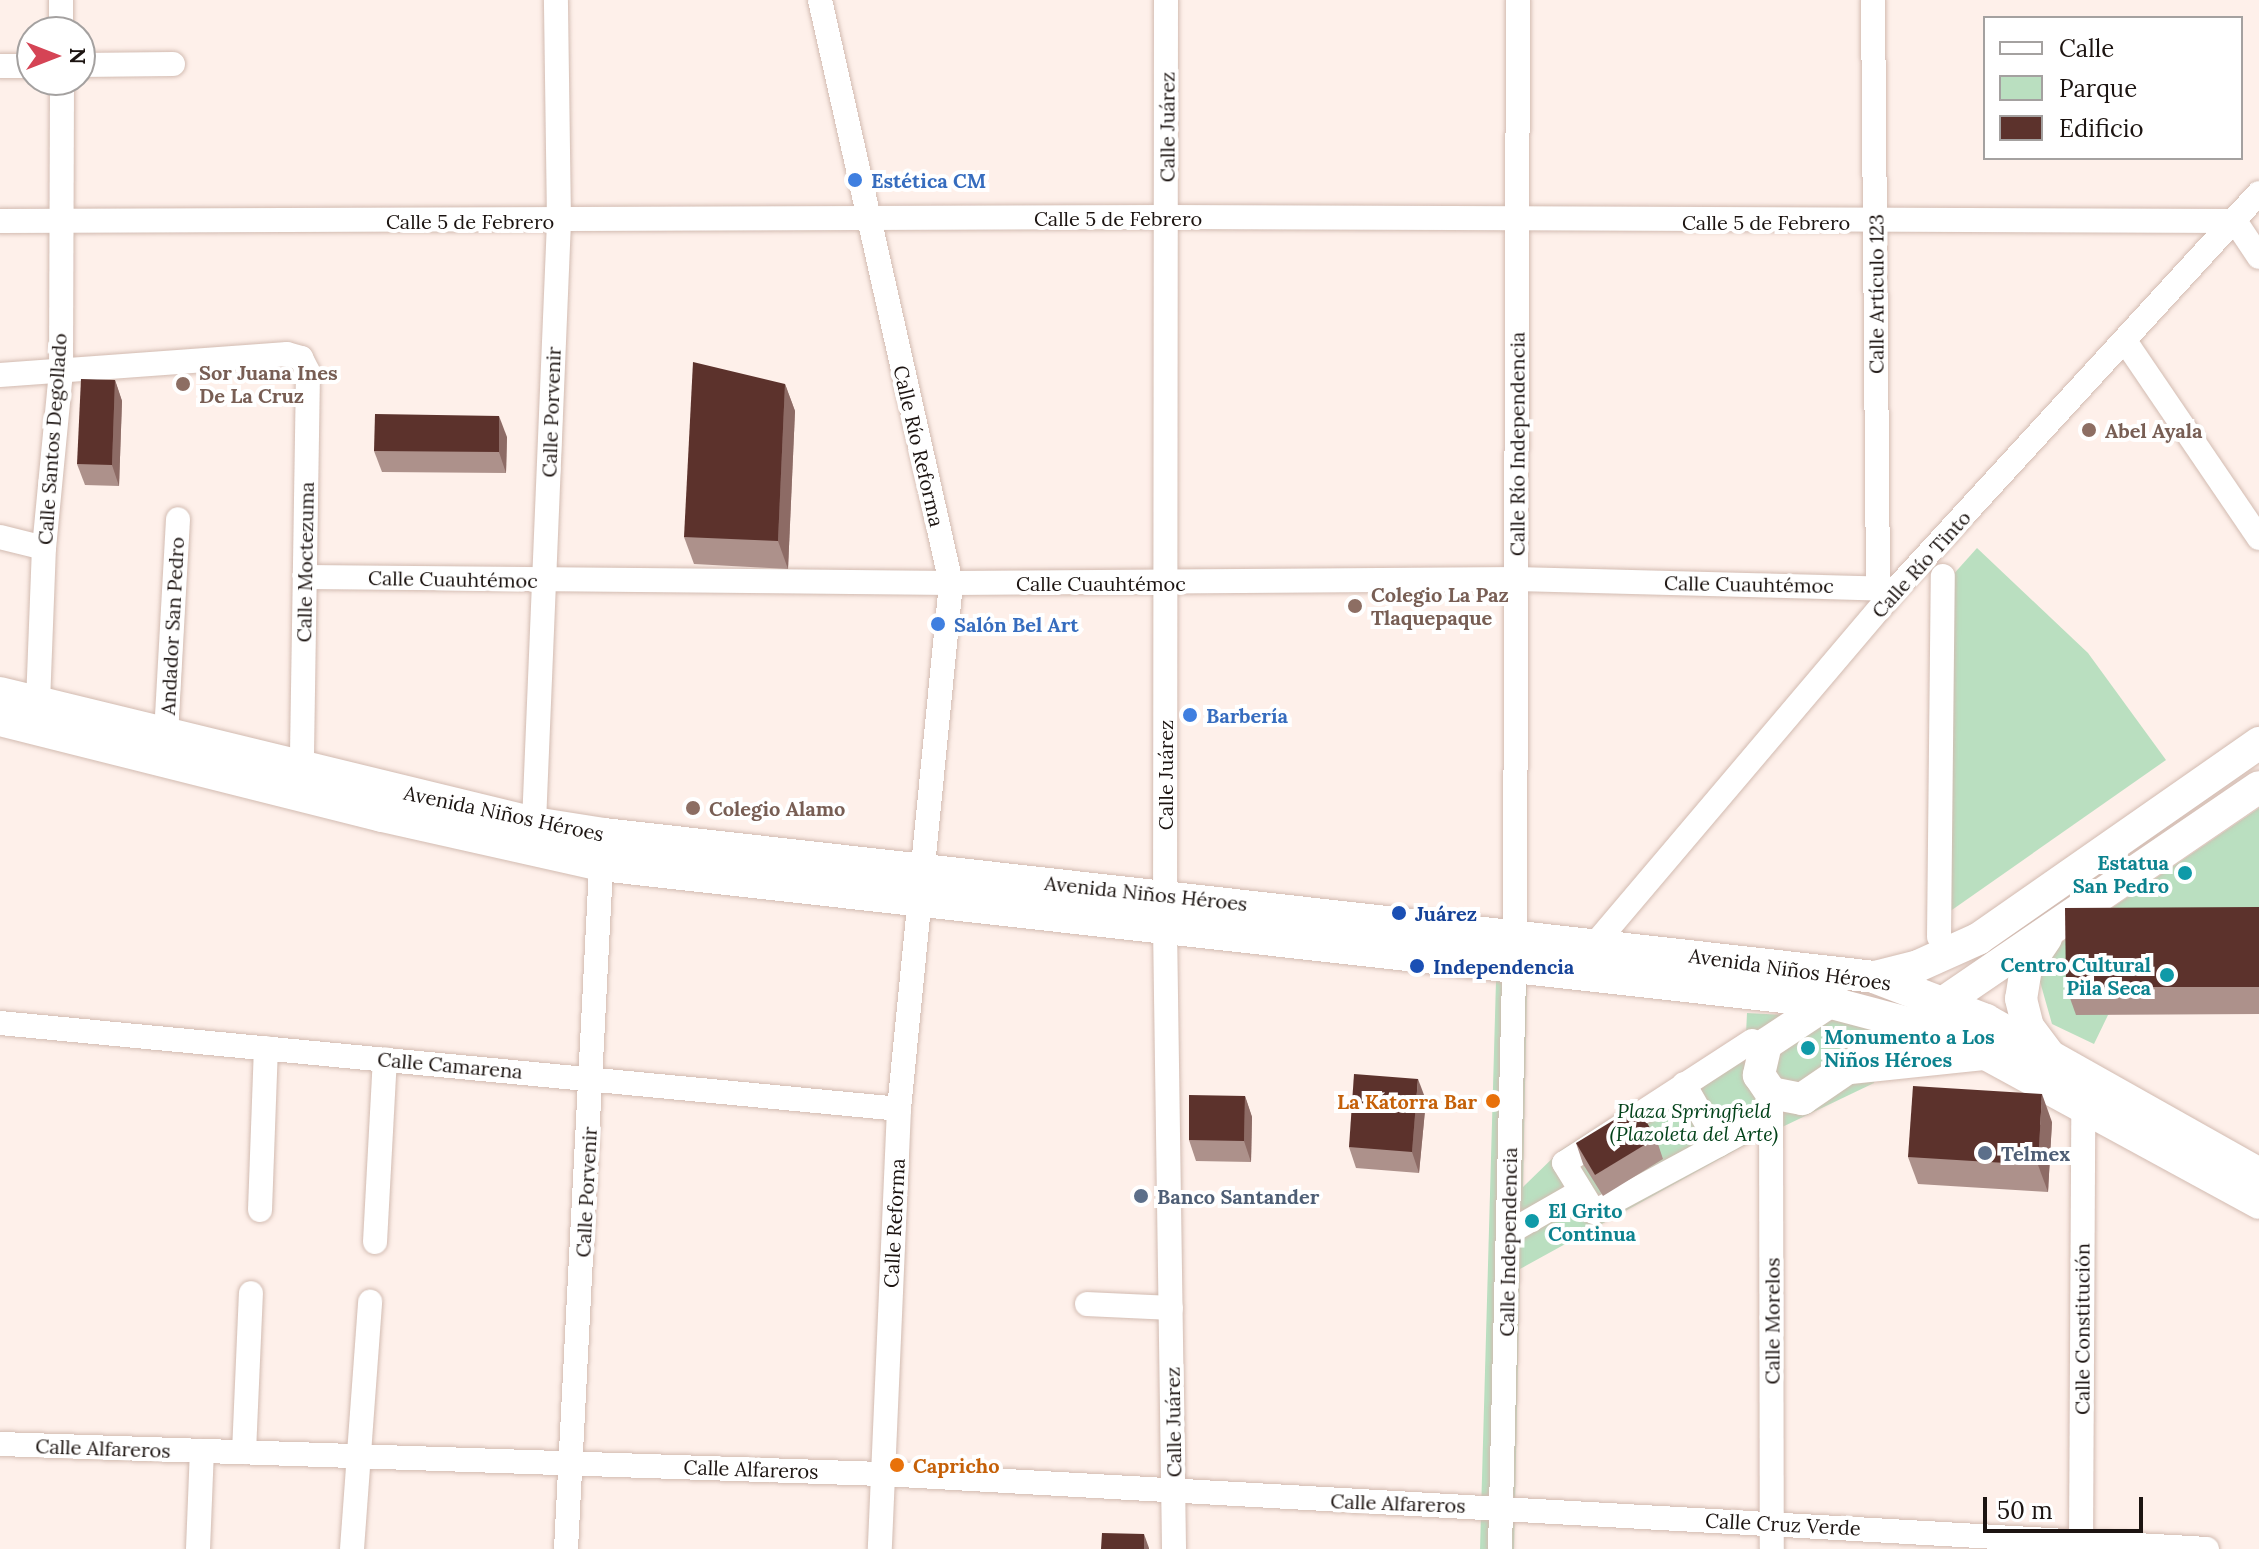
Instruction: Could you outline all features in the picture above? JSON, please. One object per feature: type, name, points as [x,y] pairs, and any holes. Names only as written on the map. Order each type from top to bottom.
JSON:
[{"type":"main road","name":"Avenida Niños Héroes","points":[[0,693],[534,823],[602,850]]},
{"type":"main road","name":"Avenida Niños Héroes","points":[[0,720],[382,816],[602,850],[1515,950],[1828,1002],[1911,1024],[1986,1054],[2259,1203]]},
{"type":"main road","points":[[2259,743],[1978,939],[1918,966],[1874,977],[1828,1002],[1766,1044],[1758,1064],[1771,1093],[1802,1099],[2259,787]]},
{"type":"main road","points":[[2053,928],[2026,968],[2021,999],[2028,1027],[2053,1059]]},
{"type":"main road","name":"Avenida Niños Héroes","points":[[1515,950],[1595,944],[1874,977],[1948,1001],[2259,1174]]},
{"type":"main road","points":[[1847,1069],[1986,1054]]},
{"type":"street","name":"Calle Porvenir","points":[[534,823],[559,221],[556,0]]},
{"type":"street","name":"Calle Río Reforma","points":[[820,0],[951,583],[920,883]]},
{"type":"street","name":"Calle Juárez","points":[[1166,0],[1165,911],[1174,1549]]},
{"type":"street","name":"Calle Río Independencia","points":[[1515,950],[1518,0]]},
{"type":"street","name":"Calle Artículo 123","points":[[1873,0],[1875,221],[1887,588]]},
{"type":"street","points":[[96,65],[173,64]]},
{"type":"street","name":"Calle Santos Degollado","points":[[38,703],[44,548],[61,372],[62,96]]},
{"type":"street","name":"Calle Río Tinto","points":[[1595,944],[1887,588],[2125,341],[2259,193]]},
{"type":"street","name":"Calle 5 de Febrero","points":[[0,221],[1167,217],[1517,222],[2235,221]]},
{"type":"street","points":[[2235,221],[2259,257]]},
{"type":"street","points":[[2125,341],[2259,538]]},
{"type":"street","name":"Calle Moctezuma","points":[[61,372],[287,354],[301,358],[308,372],[302,768]]},
{"type":"street","points":[[0,375],[61,372]]},
{"type":"street","name":"Andador San Pedro","points":[[166,734],[178,519]]},
{"type":"street","points":[[0,537],[44,548]]},
{"type":"street","points":[[1939,937],[1943,576]]},
{"type":"street","name":"Calle Cuauhtémoc","points":[[305,577],[951,583],[1516,579],[1887,588]]},
{"type":"street","name":"Calle Porvenir","points":[[566,1549],[602,850]]},
{"type":"street","name":"Calle Reforma","points":[[880,1549],[899,1109],[920,883]]},
{"type":"street","name":"Calle Independencia","points":[[1500,1549],[1515,950]]},
{"type":"street","name":"Calle Camarena","points":[[0,1023],[899,1109]]},
{"type":"street","points":[[1752,1041],[1564,1163],[1594,1212],[1752,1127]]},
{"type":"street","points":[[260,1210],[266,1048]]},
{"type":"street","points":[[375,1242],[385,1059]]},
{"type":"street","points":[[1684,1084],[1719,1145]]},
{"type":"street","name":"Calle Morelos","points":[[1771,1093],[1772,1549]]},
{"type":"street","name":"Calle Constitución","points":[[2081,1546],[2083,1108]]},
{"type":"street","points":[[1508,1233],[1581,1191]]},
{"type":"street","points":[[244,1452],[251,1293]]},
{"type":"street","points":[[352,1549],[370,1302]]},
{"type":"street","points":[[1087,1304],[1171,1308]]},
{"type":"street","name":"Calle Alfareros","points":[[0,1444],[883,1474],[1174,1494],[1501,1508]]},
{"type":"street","points":[[198,1549],[202,1451]]},
{"type":"street","name":"Calle Cruz Verde","points":[[1501,1508],[2081,1546],[2207,1549]]},
{"type":"green space","points":[[1977,548],[2088,653],[2166,760],[1949,912],[1951,577]]},
{"type":"green space","points":[[2259,808],[2259,935],[2108,1015],[2094,1044],[2052,1024],[2039,978],[2053,948]]},
{"type":"green space","name":"Plaza Springfield (Plazoleta del Arte)","points":[[1496,981],[1527,985],[1523,1187],[1561,1150],[1746,1034],[1747,1013],[1842,1018],[1870,1029],[1881,1055],[1874,1083],[1747,1144],[1520,1269],[1514,1549],[1480,1549]]},
{"type":"building","points":[[693,362],[785,384],[778,541],[684,537]]},
{"type":"building","points":[[81,379],[115,380],[112,465],[77,464]]},
{"type":"building","points":[[375,414],[499,416],[499,452],[374,451]]},
{"type":"building","name":"Centro Cultural Pila Seca","points":[[2259,907],[2259,987],[2066,987],[2065,908]]},
{"type":"building","points":[[1354,1074],[1418,1079],[1412,1152],[1349,1147]]},
{"type":"building","points":[[1913,1086],[2042,1094],[2038,1165],[1908,1157]]},
{"type":"building","points":[[1189,1095],[1245,1096],[1244,1141],[1189,1140]]},
{"type":"building","points":[[1637,1106],[1656,1138],[1595,1175],[1576,1143]]},
{"type":"building","points":[[1102,1533],[1144,1534],[1144,1549],[1101,1549]]},
{"type":"place","name":"Estética CM","points":[[855,180]]},
{"type":"place","name":"Sor Juana Ines De La Cruz","points":[[183,384]]},
{"type":"place","name":"Abel Ayala","points":[[2089,430]]},
{"type":"place","name":"Colegio La Paz Tlaquepaque","points":[[1355,606]]},
{"type":"place","name":"Salón Bel Art","points":[[938,624]]},
{"type":"place","name":"Barbería","points":[[1190,715]]},
{"type":"place","name":"Colegio Alamo","points":[[693,808]]},
{"type":"place","name":"Estatua San Pedro","points":[[2185,873]]},
{"type":"place","name":"Juárez","points":[[1399,913]]},
{"type":"place","name":"Independencia","points":[[1417,966]]},
{"type":"place","name":"Centro Cultural Pila Seca","points":[[2167,975]]},
{"type":"place","name":"Monumento a Los Niños Héroes","points":[[1808,1048]]},
{"type":"place","name":"La Katorra Bar","points":[[1493,1101]]},
{"type":"place","name":"Telmex","points":[[1985,1153]]},
{"type":"place","name":"Banco Santander","points":[[1141,1196]]},
{"type":"place","name":"El Grito Continua","points":[[1532,1221]]},
{"type":"place","name":"Capricho","points":[[897,1465]]}]
